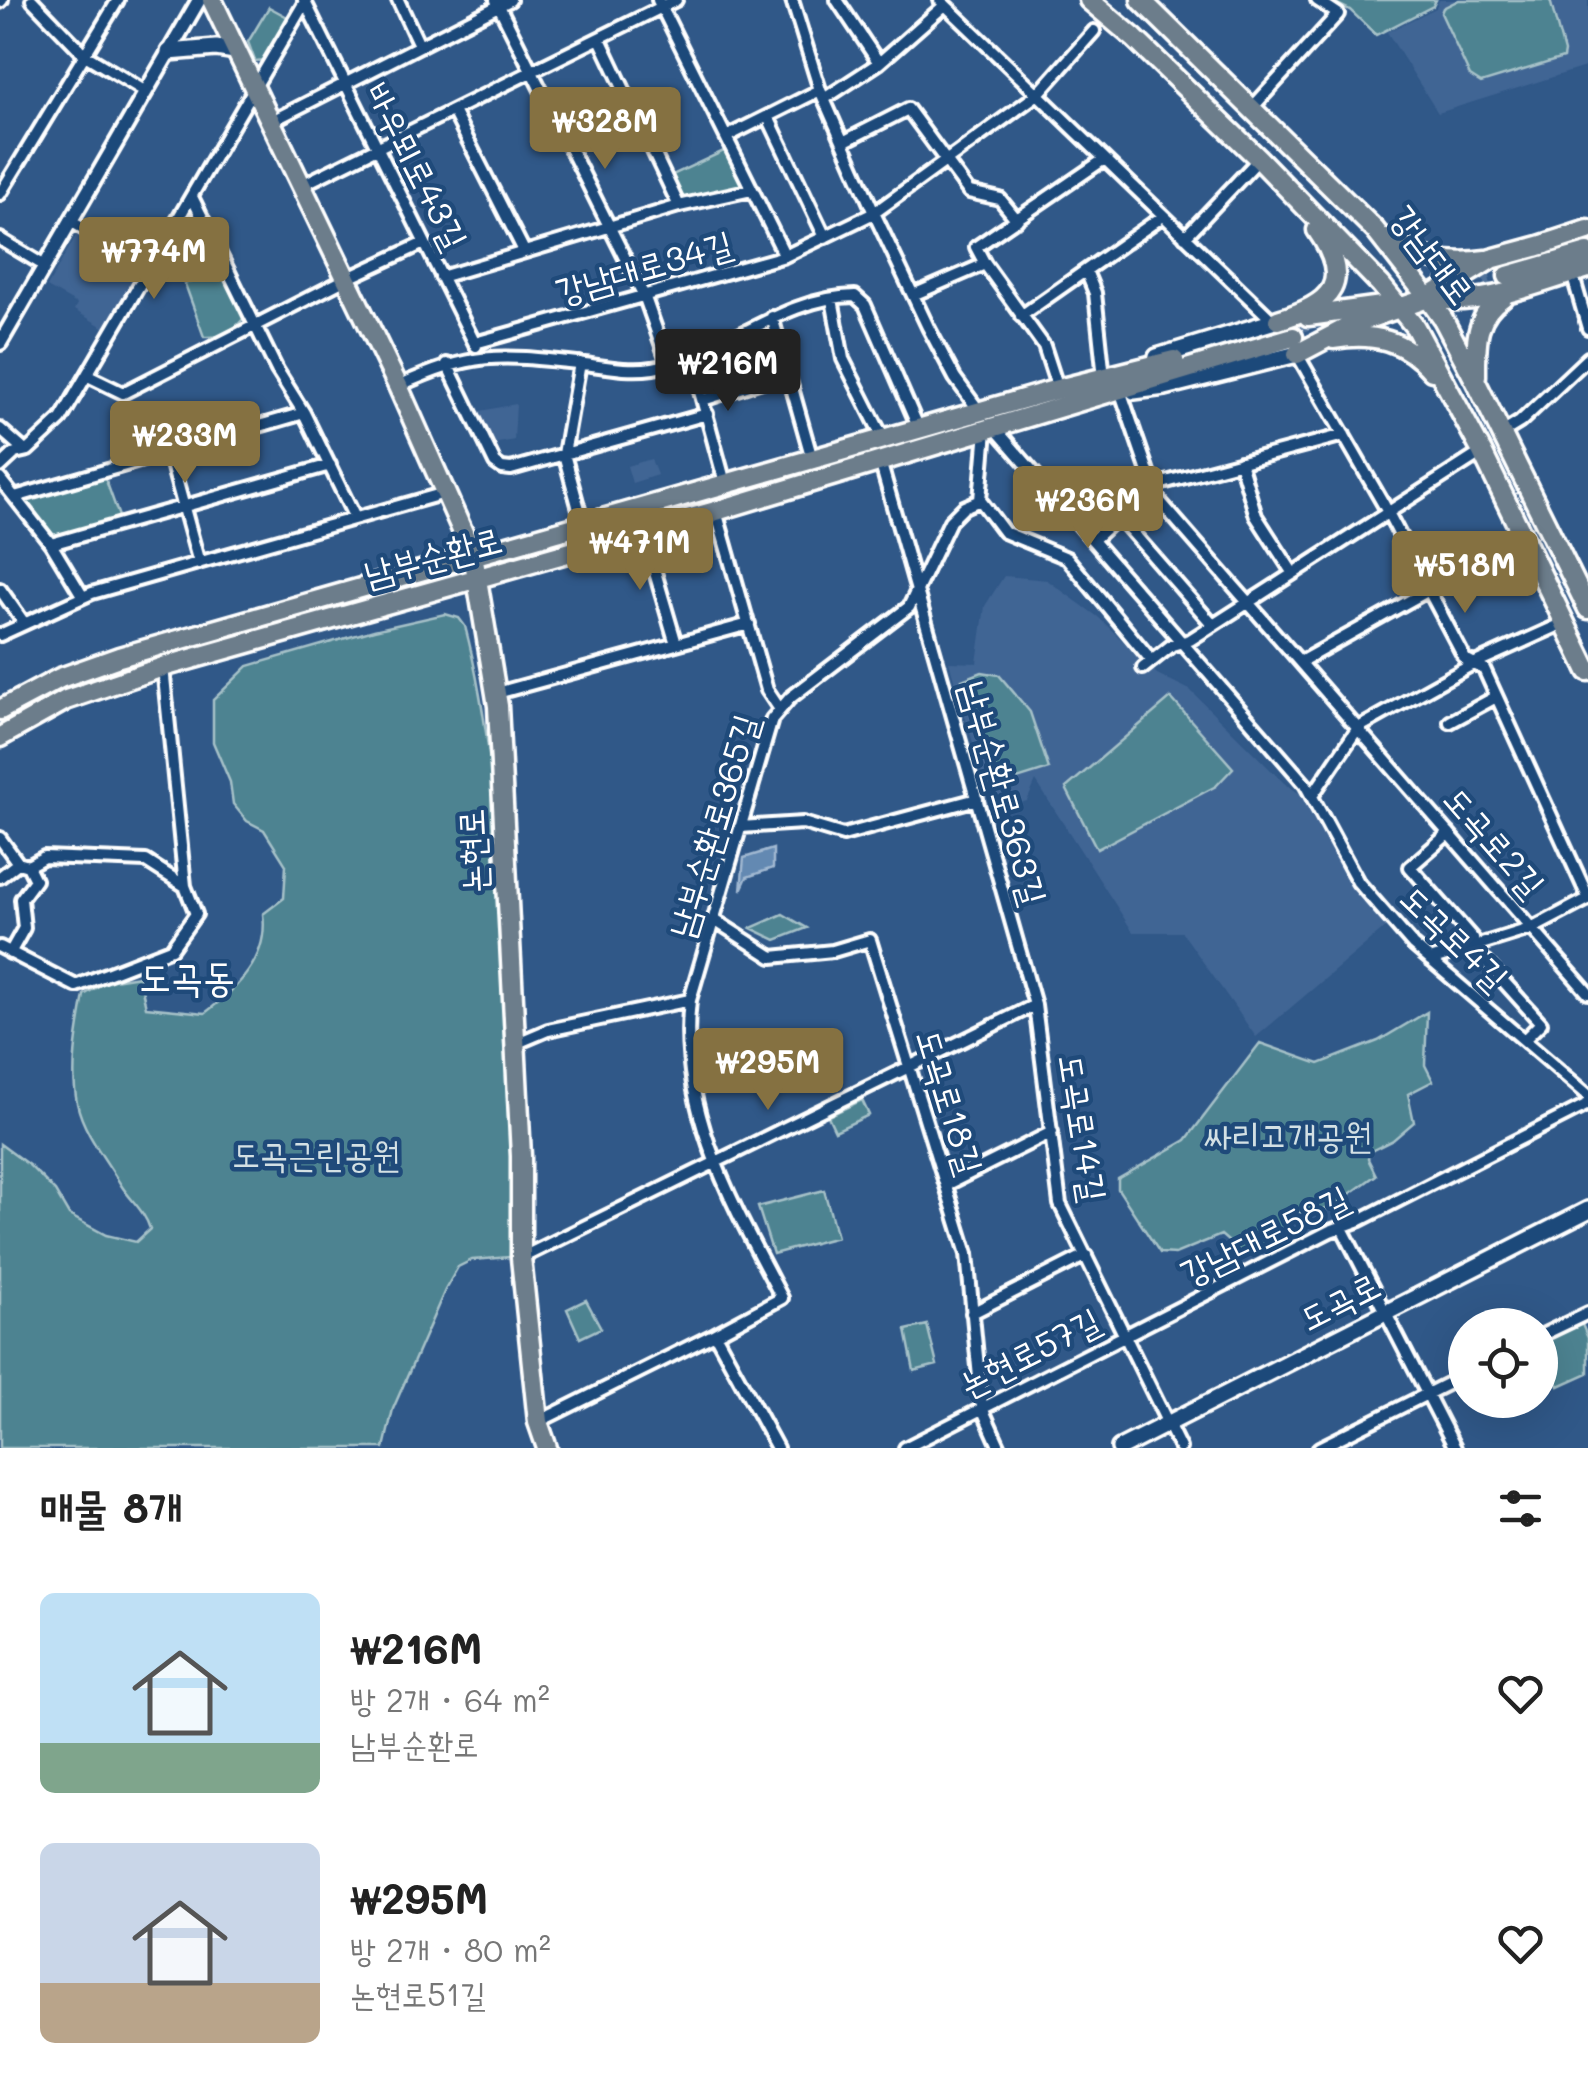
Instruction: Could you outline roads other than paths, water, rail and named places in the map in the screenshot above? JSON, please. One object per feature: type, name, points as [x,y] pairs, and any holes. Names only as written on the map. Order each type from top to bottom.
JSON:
[{"type":"main road","name":"논현로","points":[[212,0],[398,386],[473,554],[496,694],[521,1156],[521,1258],[538,1422],[547,1448]]},
{"type":"main road","name":"강남대로","points":[[1089,0],[1259,159],[1415,327],[1482,452],[1588,671]]},
{"type":"main road","name":"강남대로","points":[[1140,0],[1375,230],[1428,298],[1476,382],[1585,597]]},
{"type":"main road","points":[[168,52],[216,48],[235,51]]},
{"type":"main road","points":[[1286,332],[1322,302],[1334,284],[1331,252],[1294,195]]},
{"type":"main road","points":[[1375,230],[1406,251],[1429,260],[1505,273],[1580,270]]},
{"type":"main road","points":[[1505,273],[1500,288],[1494,266],[1588,230]]},
{"type":"main road","points":[[1102,387],[1122,393],[1164,387],[1286,332],[1428,298],[1588,241]]},
{"type":"main road","points":[[1428,298],[1470,300],[1546,244]]},
{"type":"main road","points":[[1505,273],[1588,253]]},
{"type":"main road","points":[[1476,382],[1476,344],[1482,317],[1495,302],[1505,273]]},
{"type":"main road","points":[[1286,332],[1332,334],[1398,306]]},
{"type":"main road","points":[[1286,332],[1335,339],[1382,337],[1416,354],[1452,394]]},
{"type":"main road","name":"남부순환로","points":[[0,737],[66,700],[163,667],[716,511],[990,429],[1102,387],[1286,332]]},
{"type":"main road","name":"남부순환로","points":[[4,707],[60,678],[119,657],[1058,389],[1102,387]]},
{"type":"main road","points":[[4,707],[19,724]]},
{"type":"main road","name":"도곡로","points":[[1120,1448],[1588,1210]]},
{"type":"street","points":[[32,0],[85,55],[146,92]]},
{"type":"street","points":[[0,342],[199,0]]},
{"type":"street","points":[[398,0],[419,45]]},
{"type":"street","points":[[300,186],[532,74],[660,4],[676,0]]},
{"type":"street","points":[[792,0],[822,94],[874,212],[954,378],[980,412]]},
{"type":"street","points":[[837,0],[880,62]]},
{"type":"street","points":[[1252,108],[1338,14],[1317,0]]},
{"type":"street","points":[[0,194],[117,1]]},
{"type":"street","points":[[0,467],[28,450],[61,419],[305,1]]},
{"type":"street","name":"바우뫼로43길","points":[[305,1],[480,356]]},
{"type":"street","points":[[269,122],[502,2],[532,74],[645,298],[668,363]]},
{"type":"street","points":[[726,136],[822,94],[880,62],[942,3],[1286,332],[1465,659],[1484,669],[1588,898],[1532,928],[1430,960]]},
{"type":"street","points":[[660,4],[786,256]]},
{"type":"street","name":"강남대로34길","points":[[474,343],[786,256],[874,212],[1038,94],[1094,31]]},
{"type":"street","points":[[600,39],[679,206]]},
{"type":"street","points":[[843,142],[908,109],[968,192],[1000,199],[1016,220]]},
{"type":"street","points":[[453,112],[524,250]]},
{"type":"street","points":[[768,117],[825,236]]},
{"type":"street","points":[[1185,237],[1259,159]]},
{"type":"street","points":[[1058,389],[1044,346],[984,264],[976,247],[1102,160]]},
{"type":"street","points":[[441,277],[679,206],[751,190]]},
{"type":"street","points":[[192,197],[354,518]]},
{"type":"street","points":[[1021,316],[1163,216]]},
{"type":"street","points":[[70,221],[152,267]]},
{"type":"street","points":[[0,240],[45,266]]},
{"type":"street","points":[[88,376],[123,393],[346,278],[424,243]]},
{"type":"street","points":[[913,295],[984,264]]},
{"type":"street","points":[[1580,270],[1588,328]]},
{"type":"street","points":[[1086,271],[1095,293],[1102,387]]},
{"type":"street","points":[[398,386],[447,364],[480,356],[503,355],[627,370],[668,363],[735,339],[796,306],[855,296],[864,304],[919,429]]},
{"type":"street","points":[[832,299],[843,359],[884,440]]},
{"type":"street","points":[[772,317],[812,459]]},
{"type":"street","points":[[690,355],[725,484]]},
{"type":"street","points":[[1502,433],[1520,422],[1586,363]]},
{"type":"street","points":[[447,364],[496,463],[511,470],[707,414]]},
{"type":"street","points":[[580,364],[564,454],[583,524]]},
{"type":"street","points":[[703,400],[787,373]]},
{"type":"street","name":"도곡로2길","points":[[1122,393],[1156,498],[1588,992]]},
{"type":"street","points":[[15,498],[304,413]]},
{"type":"street","points":[[0,429],[24,450]]},
{"type":"street","points":[[990,429],[980,500],[1004,532],[1067,558],[1148,665],[1172,645],[1213,625],[1482,452]]},
{"type":"street","name":"도곡로4길","points":[[990,429],[1094,539],[1269,741],[1312,796],[1358,882],[1430,960],[1588,1095]]},
{"type":"street","points":[[1094,539],[1152,486],[1344,435]]},
{"type":"street","points":[[169,453],[198,563]]},
{"type":"street","name":"남부순환로363길","points":[[880,462],[1035,1005]]},
{"type":"street","points":[[1240,462],[1256,516],[1292,572]]},
{"type":"street","points":[[51,544],[330,466]]},
{"type":"street","points":[[0,479],[51,544],[83,597]]},
{"type":"street","points":[[0,635],[83,597],[445,493]]},
{"type":"street","points":[[780,708],[909,607],[950,521],[964,507],[980,500]]},
{"type":"street","name":"남부순환로365길","points":[[715,1334],[782,1298],[714,1163],[704,1135],[687,1048],[690,1000],[772,719],[780,708],[767,690],[716,511]]},
{"type":"street","points":[[1119,517],[1213,625]]},
{"type":"street","points":[[643,531],[676,644]]},
{"type":"street","points":[[0,590],[24,623]]},
{"type":"street","points":[[1300,662],[1428,590]]},
{"type":"street","points":[[1312,796],[1358,728],[1473,664],[1564,623]]},
{"type":"street","points":[[496,694],[749,624]]},
{"type":"street","points":[[0,838],[35,880],[20,899],[24,928],[5,950],[76,986],[171,949],[196,914],[185,886],[163,667]]},
{"type":"street","points":[[1450,722],[1496,698]]},
{"type":"street","points":[[740,827],[803,823],[843,835],[977,798]]},
{"type":"street","points":[[1449,833],[1410,867],[1541,1024],[1524,1040]]},
{"type":"street","points":[[0,878],[44,857],[146,861],[185,886]]},
{"type":"street","name":"도곡로18길","points":[[713,920],[772,958],[833,952],[870,940],[967,1254],[982,1408],[1000,1448]]},
{"type":"street","points":[[515,1044],[548,1030],[690,1000]]},
{"type":"street","points":[[521,1258],[1035,1005]]},
{"type":"street","name":"도곡로14길","points":[[1035,1005],[1060,1204],[1180,1448]]},
{"type":"street","name":"강남대로58길","points":[[1127,1335],[1588,1104]]},
{"type":"street","points":[[946,1185],[1052,1132]]},
{"type":"street","points":[[1342,1228],[1455,1448]]},
{"type":"street","name":"도곡로14길","points":[[972,1314],[1086,1255]]},
{"type":"street","points":[[1558,1327],[1588,1312]]},
{"type":"street","points":[[538,1422],[715,1334],[777,1448]]},
{"type":"street","name":"논현로57길","points":[[905,1448],[1127,1335]]},
{"type":"street","points":[[1319,1448],[1448,1384]]},
{"type":"tunnel","points":[[1471,275],[1504,265]]},
{"type":"tunnel","points":[[1433,297],[1490,281]]},
{"type":"tunnel","points":[[1290,326],[1326,316]]},
{"type":"district","name":"도곡동","points":[[187,977]]},
{"type":"park label","name":"싸리고개공원","points":[[1288,1136]]},
{"type":"park label","name":"도곡근린공원","points":[[316,1155]]}]
